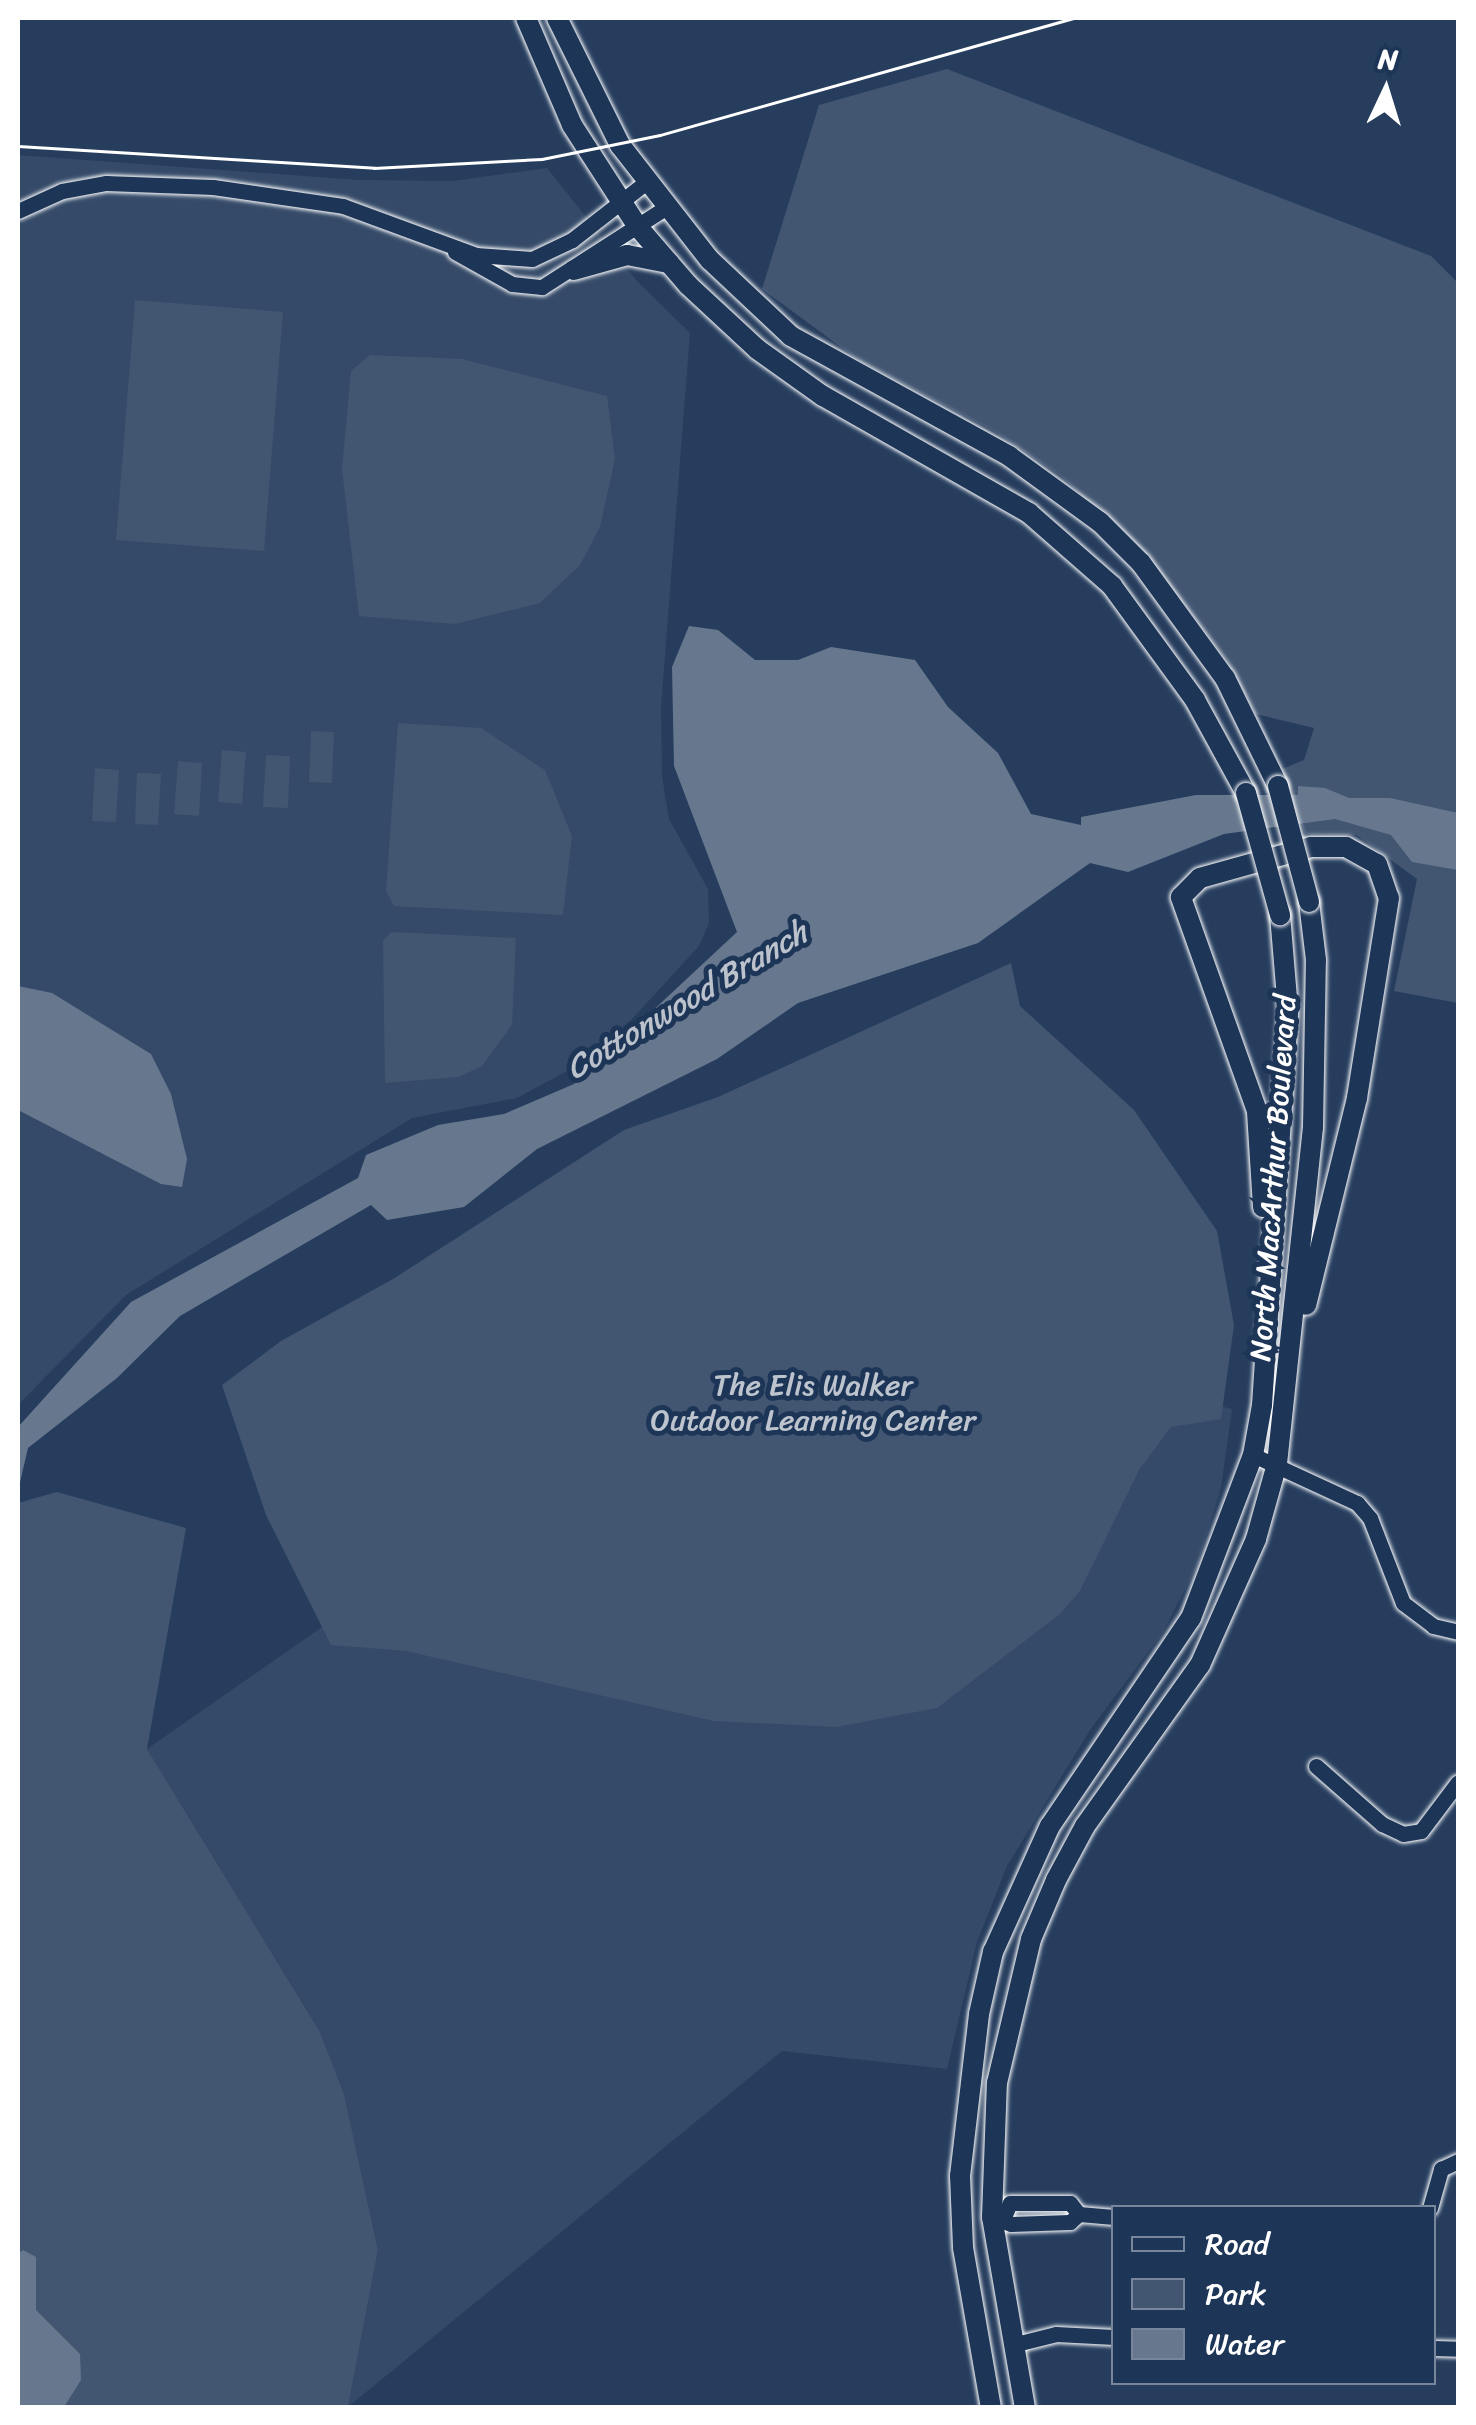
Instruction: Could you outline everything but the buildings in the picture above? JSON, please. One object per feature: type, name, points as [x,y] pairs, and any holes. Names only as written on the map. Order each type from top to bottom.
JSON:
[{"type":"main road","name":"North MacArthur Boulevard","points":[[526,18],[572,125],[638,227],[757,350],[823,396],[1030,513],[1112,586],[1195,700],[1246,794],[1280,915],[1288,1010],[1268,1265],[1262,1405],[1252,1455],[1190,1618],[1092,1760],[1031,1865],[993,1952],[967,2086],[963,2246],[992,2408]]},
{"type":"main road","name":"North MacArthur Boulevard","points":[[556,18],[646,183],[664,208],[790,336],[1008,456],[1100,522],[1141,563],[1225,678],[1278,786],[1309,902],[1318,1038],[1293,1350],[1277,1464],[1256,1540],[1200,1665],[1093,1813],[1056,1880],[1018,1983],[997,2090],[998,2217],[1012,2344],[1024,2408]]},
{"type":"main road","points":[[574,270],[628,255],[669,263]]},
{"type":"main road","points":[[1268,1265],[1257,1111],[1182,898],[1200,878],[1311,847],[1346,847],[1376,864],[1389,898],[1353,1116],[1293,1350]]},
{"type":"main road","points":[[967,2086],[997,2090]]},
{"type":"street","points":[[18,211],[62,191],[149,182],[344,206],[476,254],[532,259],[554,252],[646,183]]},
{"type":"street","points":[[440,240],[480,270],[512,284],[542,286],[574,270],[664,208]]},
{"type":"street","points":[[1252,1455],[1357,1503],[1370,1518],[1403,1603],[1433,1626],[1458,1632]]},
{"type":"street","points":[[1316,1766],[1382,1824],[1404,1834],[1421,1831],[1458,1782]]},
{"type":"street","points":[[1431,2205],[1441,2169],[1458,2161]]},
{"type":"street","points":[[998,2217],[1011,2224],[1070,2222],[1079,2214],[1111,2218]]},
{"type":"street","points":[[1012,2344],[1056,2334],[1111,2336]]},
{"type":"shaded area","points":[[18,155],[359,180],[453,181],[547,168],[637,281],[690,333],[661,707],[662,776],[669,819],[708,889],[709,923],[699,946],[633,1018],[580,1064],[517,1098],[412,1118],[126,1295],[18,1405]]},
{"type":"shaded area","points":[[1158,1390],[1232,1409],[1221,1488],[1197,1566],[1163,1632],[1090,1730],[1007,1866],[977,1942],[947,2069],[782,2051],[348,2407],[378,2250],[344,2094],[320,2032],[147,1749],[325,1625]]},
{"type":"green space","points":[[947,69],[1431,256],[1458,283],[1458,1003],[1394,991],[1417,879],[1357,835],[1305,834],[1282,769],[1304,760],[1314,728],[1256,714],[1226,659],[1146,554],[1061,476],[994,431],[860,361],[762,289],[819,105]]},
{"type":"green space","points":[[135,300],[283,312],[264,551],[116,540]]},
{"type":"green space","points":[[370,355],[462,359],[607,396],[615,459],[600,527],[580,565],[540,603],[455,624],[359,616],[342,469],[351,371]]},
{"type":"green space","points":[[398,723],[481,728],[545,770],[572,836],[563,915],[394,906],[386,891]]},
{"type":"green space","points":[[311,731],[334,732],[332,783],[309,782]]},
{"type":"green space","points":[[222,750],[246,752],[242,804],[218,802]]},
{"type":"green space","points":[[266,755],[290,756],[288,808],[263,807]]},
{"type":"green space","points":[[178,761],[202,763],[199,816],[174,814]]},
{"type":"green space","points":[[95,768],[119,770],[116,822],[92,821]]},
{"type":"green space","points":[[137,773],[161,774],[158,825],[135,824]]},
{"type":"green space","points":[[391,932],[516,938],[512,1025],[482,1066],[459,1077],[385,1083],[383,941]]},
{"type":"green space","name":"The Elis Walker Outdoor Learning Center","points":[[1011,963],[1020,1006],[1134,1110],[1217,1231],[1234,1325],[1221,1419],[1171,1427],[1139,1470],[1080,1591],[1060,1614],[937,1708],[836,1727],[714,1721],[406,1651],[331,1645],[266,1515],[222,1385],[281,1341],[393,1279],[624,1130],[718,1097]]},
{"type":"green space","points":[[57,1492],[186,1528],[147,1749],[320,2032],[344,2094],[378,2250],[348,2407],[18,2408],[18,1503]]},
{"type":"water","name":"Cottonwood Branch","points":[[689,626],[718,630],[755,660],[798,660],[831,647],[915,660],[948,707],[998,753],[1031,814],[1081,825],[1081,817],[1196,795],[1298,795],[1298,786],[1325,788],[1349,798],[1390,798],[1458,813],[1458,870],[1412,862],[1391,835],[1335,819],[1224,834],[1128,872],[1090,863],[978,943],[798,1003],[717,1059],[537,1149],[464,1207],[387,1220],[371,1205],[180,1316],[117,1378],[28,1448],[18,1491],[18,1427],[131,1302],[358,1178],[366,1155],[438,1125],[504,1114],[574,1084],[737,932],[674,766],[672,667]]},
{"type":"water","points":[[18,986],[52,993],[151,1054],[171,1094],[187,1159],[182,1187],[161,1184],[18,1110]]},
{"type":"water","points":[[23,2250],[36,2257],[36,2310],[80,2354],[81,2380],[64,2407],[19,2407],[18,2254]]},
{"type":"tram line","points":[[18,146],[374,168],[542,159],[660,135],[1073,18]]}]
